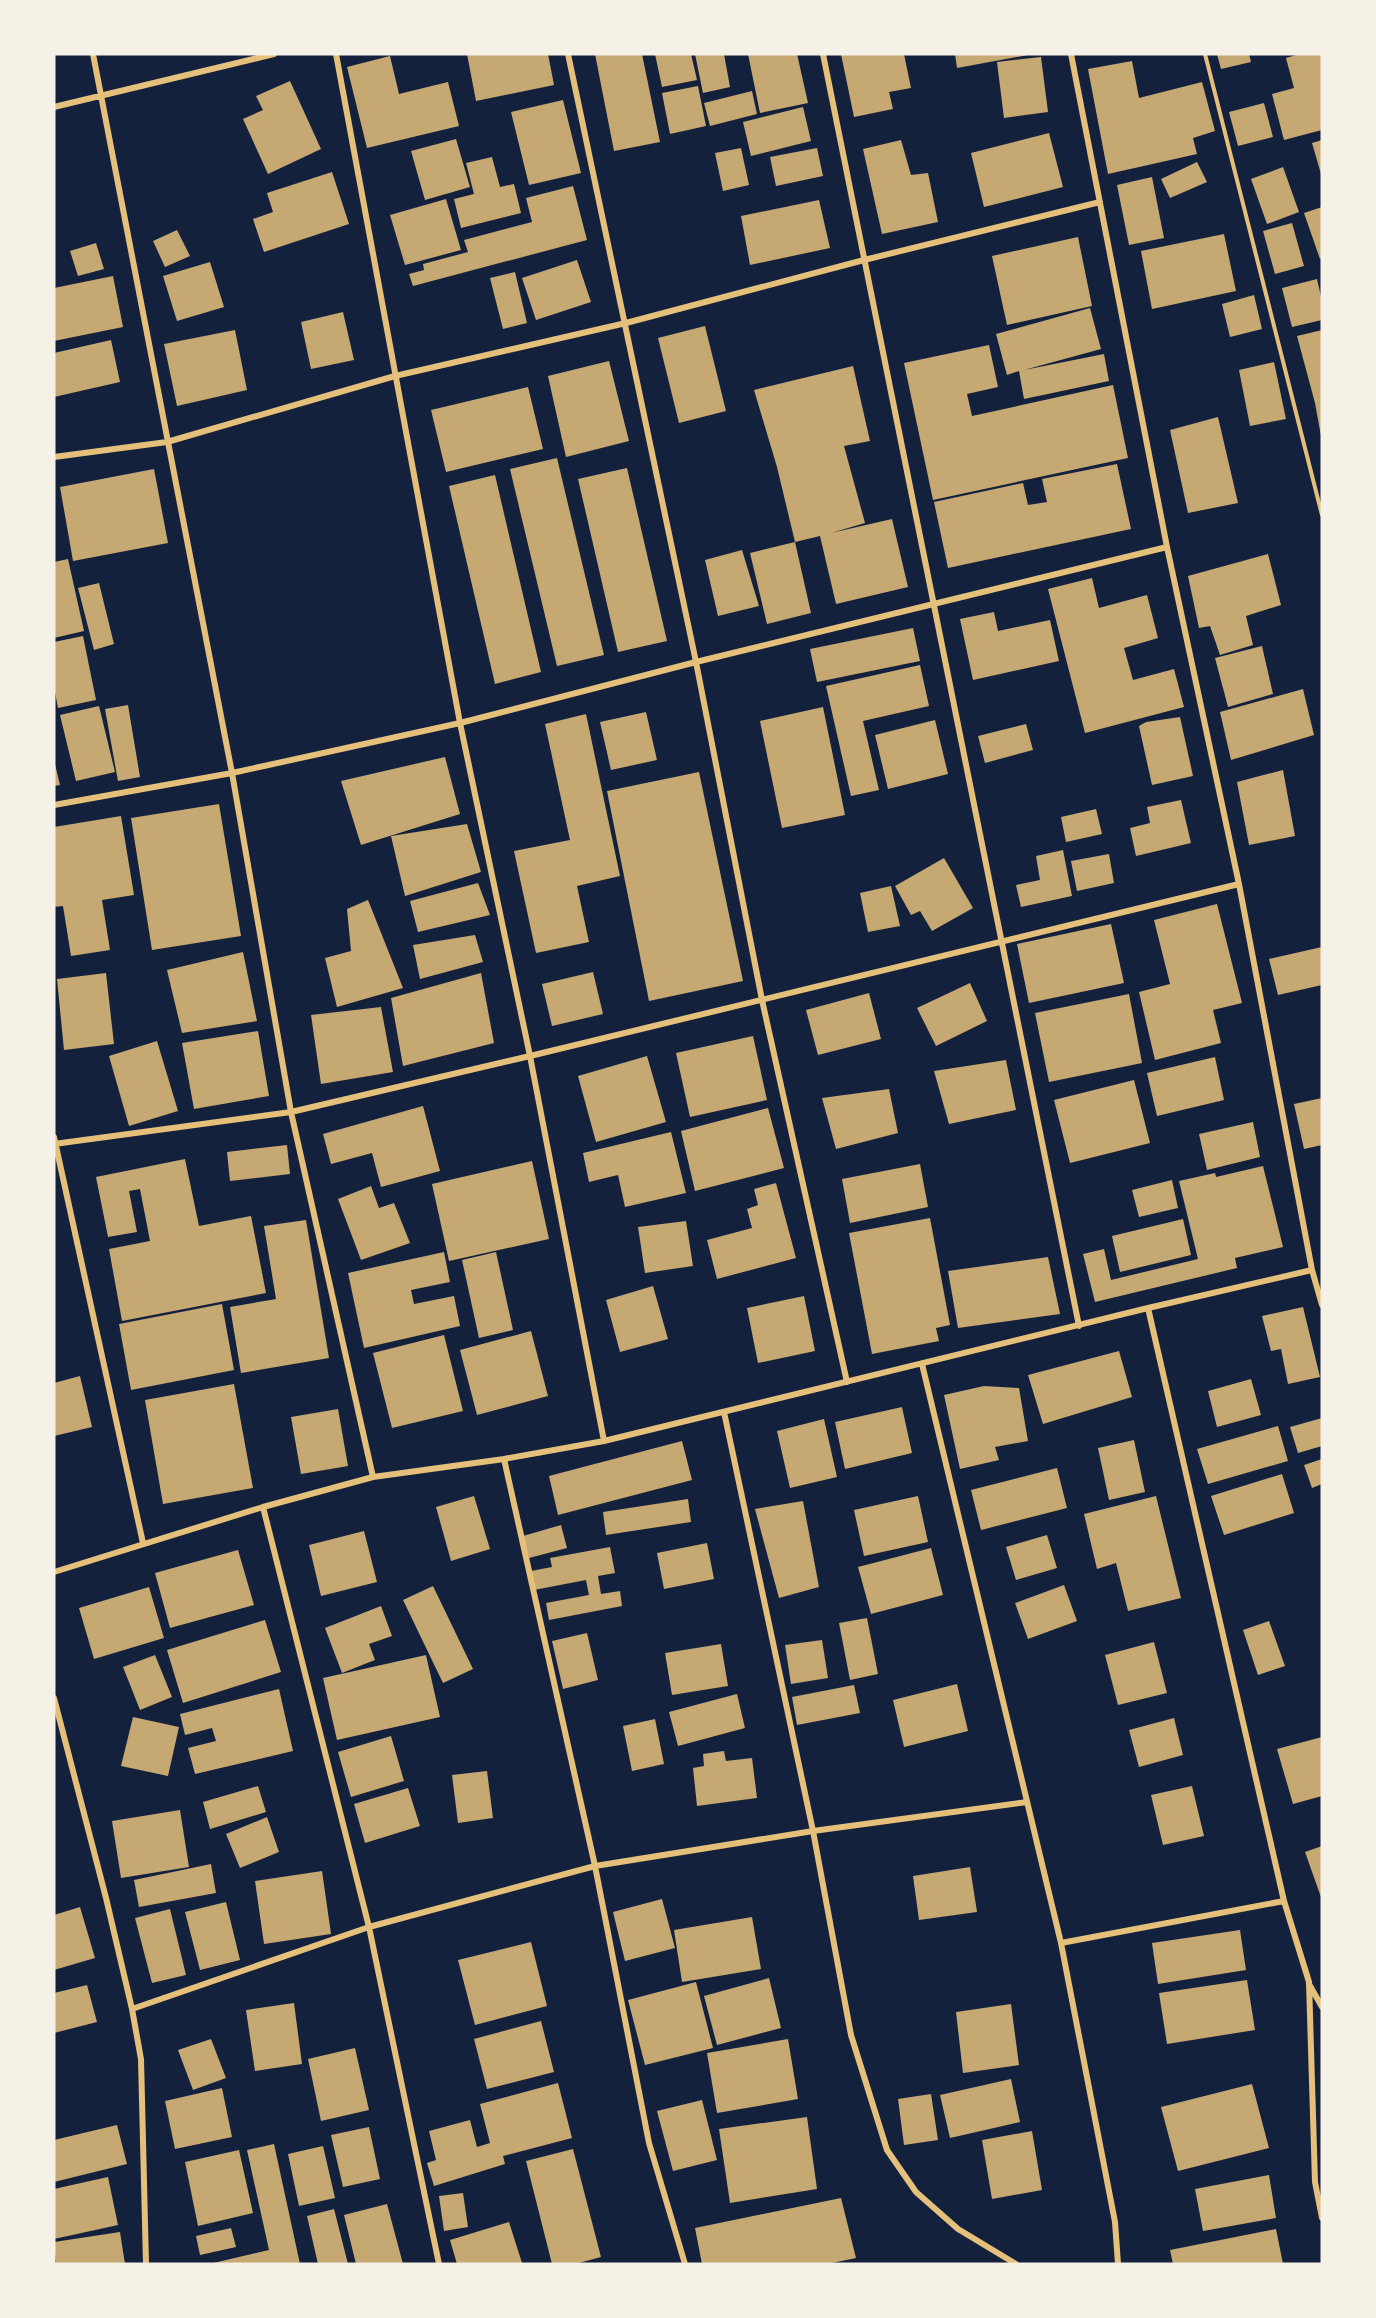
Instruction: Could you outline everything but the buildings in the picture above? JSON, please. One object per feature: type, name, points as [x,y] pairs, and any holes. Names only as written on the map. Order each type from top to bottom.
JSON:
[{"type":"street","points":[[93,54],[232,773],[291,1112],[373,1477]]},
{"type":"street","points":[[54,107],[274,54]]},
{"type":"street","points":[[336,54],[460,723],[530,1056],[604,1441]]},
{"type":"street","points":[[568,54],[696,662],[762,1000],[847,1382]]},
{"type":"street","points":[[823,54],[1079,1326]]},
{"type":"street","points":[[1071,54],[1167,547],[1239,884],[1312,1270],[1322,1305]]},
{"type":"street","points":[[54,457],[167,442],[395,376],[626,323],[864,260],[1100,202]]},
{"type":"street","points":[[54,805],[232,773],[460,723],[696,662],[1167,547]]},
{"type":"street","points":[[143,1543],[54,1142],[291,1112],[1239,884]]},
{"type":"street","points":[[54,1572],[263,1507],[373,1477],[504,1459],[604,1441],[1312,1270]]},
{"type":"street","points":[[1148,1308],[1284,1901],[1309,1982],[1322,2007]]},
{"type":"street","points":[[922,1364],[1061,1943],[1115,2222],[1118,2264]]},
{"type":"street","points":[[724,1412],[813,1831],[851,2035],[887,2150],[916,2192],[958,2229],[1016,2264]]},
{"type":"street","points":[[504,1459],[595,1866],[649,2143],[685,2264]]},
{"type":"street","points":[[263,1507],[369,1927],[439,2264]]},
{"type":"street","points":[[54,1698],[106,1898],[132,2009],[141,2059],[146,2264]]},
{"type":"street","points":[[132,2009],[369,1927],[595,1866],[813,1831],[1027,1802]]},
{"type":"street","points":[[1061,1943],[1284,1901]]},
{"type":"street","points":[[1309,1982],[1315,2182],[1322,2218]]},
{"type":"path","points":[[1205,54],[1322,515]]}]
